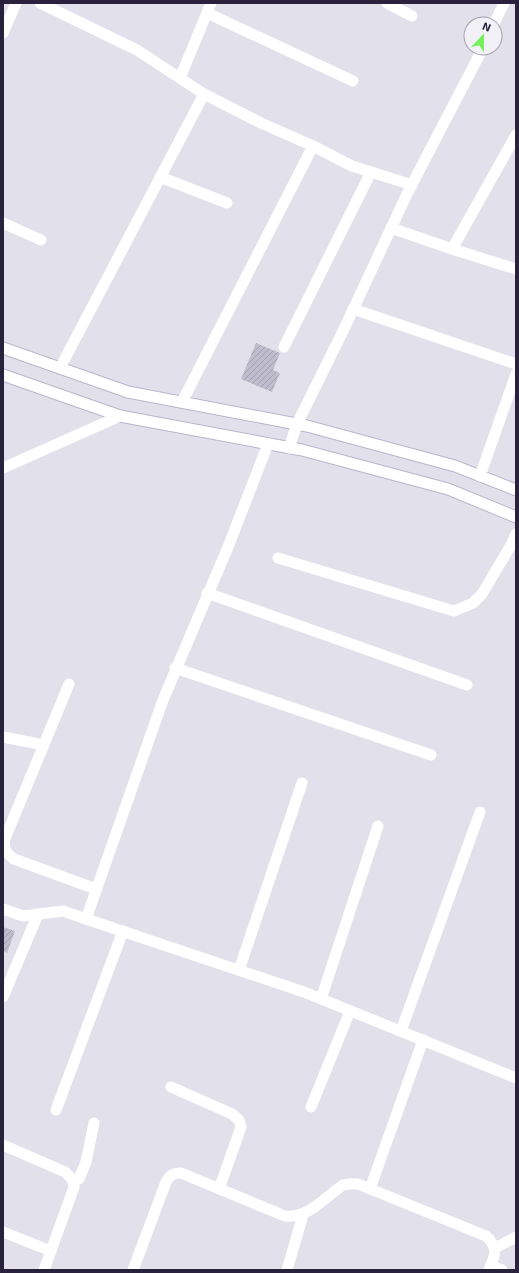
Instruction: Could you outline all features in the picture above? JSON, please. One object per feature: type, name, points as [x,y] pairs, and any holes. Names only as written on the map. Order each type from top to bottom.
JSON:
[{"type":"street","points":[[3,33],[16,3]]},
{"type":"street","points":[[40,3],[137,50],[204,94],[261,123],[313,146],[352,166],[412,185]]},
{"type":"street","points":[[387,3],[412,16]]},
{"type":"street","points":[[498,16],[504,3]]},
{"type":"street","points":[[180,78],[209,8],[353,81]]},
{"type":"street","points":[[289,448],[297,424],[391,228],[479,56]]},
{"type":"street","points":[[60,368],[204,94]]},
{"type":"street","points":[[452,249],[516,135]]},
{"type":"street","points":[[182,402],[313,146]]},
{"type":"street","points":[[284,347],[371,172]]},
{"type":"street","points":[[160,177],[227,203]]},
{"type":"street","points":[[3,223],[41,240]]},
{"type":"street","points":[[391,228],[516,269]]},
{"type":"street","points":[[353,309],[516,364]]},
{"type":"street","points":[[3,348],[128,392],[297,424],[455,466],[516,490]]},
{"type":"street","points":[[480,476],[516,374]]},
{"type":"street","points":[[3,375],[120,416],[289,448],[448,489],[516,517]]},
{"type":"street","points":[[3,468],[120,416]]},
{"type":"street","points":[[86,919],[175,668],[228,547],[268,444]]},
{"type":"street","points":[[278,558],[454,611],[473,603],[482,594],[516,534]]},
{"type":"street","points":[[207,593],[467,685]]},
{"type":"street","points":[[175,668],[431,755]]},
{"type":"street","points":[[69,684],[4,841],[4,849],[8,855],[14,859],[96,889]]},
{"type":"street","points":[[3,737],[44,745]]},
{"type":"street","points":[[239,970],[302,783]]},
{"type":"street","points":[[401,1031],[480,812]]},
{"type":"street","points":[[321,999],[378,826]]},
{"type":"street","points":[[3,909],[23,916],[63,911],[321,999],[516,1078]]},
{"type":"street","points":[[3,997],[38,914]]},
{"type":"street","points":[[56,1110],[123,931]]},
{"type":"street","points":[[311,1107],[350,1011]]},
{"type":"street","points":[[370,1189],[423,1040]]},
{"type":"street","points":[[170,1087],[232,1114],[240,1120],[241,1127],[219,1189]]},
{"type":"street","points":[[73,1181],[79,1179],[86,1162],[94,1123]]},
{"type":"street","points":[[3,1145],[65,1172],[71,1176],[73,1181],[74,1188],[44,1270]]},
{"type":"street","points":[[133,1270],[169,1176],[175,1173],[181,1173],[285,1216],[293,1217],[303,1215],[343,1185],[358,1184],[486,1236],[492,1241],[495,1248],[495,1256],[490,1268],[502,1270]]},
{"type":"street","points":[[287,1270],[303,1215]]},
{"type":"street","points":[[3,1232],[51,1251]]},
{"type":"street","points":[[495,1248],[516,1237]]},
{"type":"building","points":[[256,343],[280,353],[273,370],[280,373],[272,392],[241,379]]},
{"type":"building","points":[[3,927],[15,931],[7,953],[3,951]]}]
